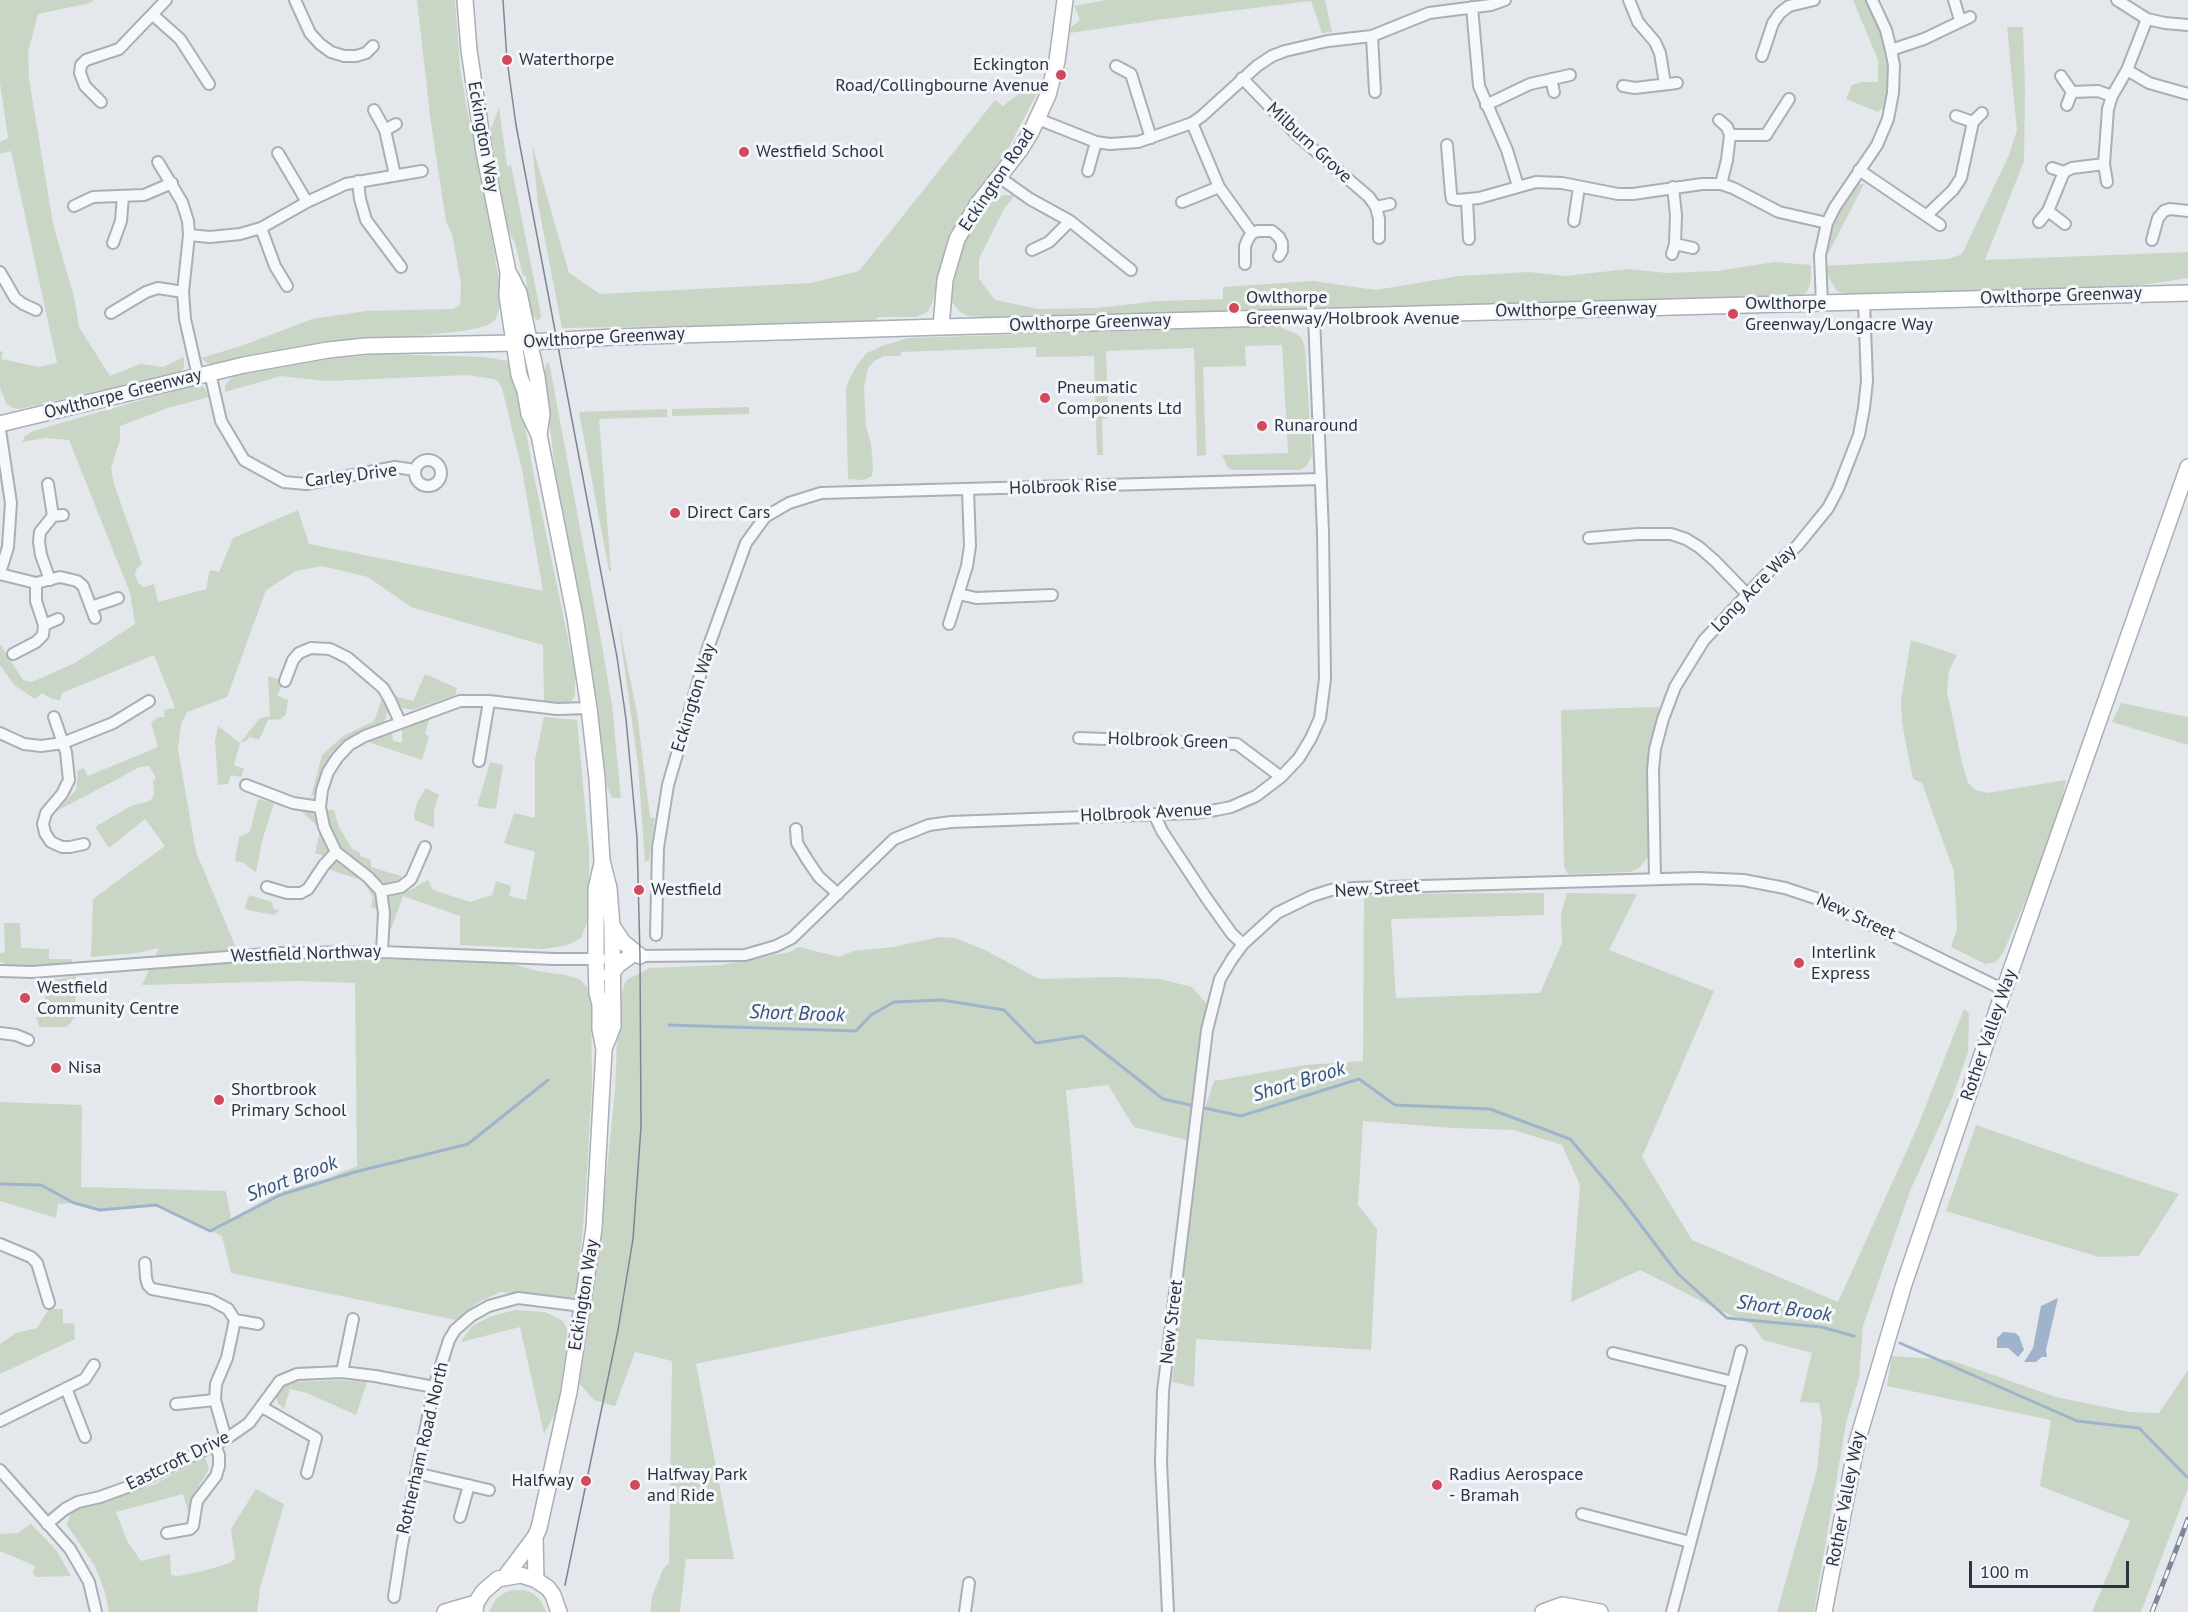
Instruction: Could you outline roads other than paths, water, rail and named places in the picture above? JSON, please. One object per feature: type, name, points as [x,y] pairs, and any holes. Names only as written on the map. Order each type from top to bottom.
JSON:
[{"type":"street","points":[[101,102],[85,86],[80,73],[81,65],[86,60],[119,49],[166,0]]},
{"type":"street","points":[[295,0],[310,33],[331,52],[344,56],[356,56],[366,53],[373,46]]},
{"type":"street","name":"Eckington Way","points":[[465,0],[469,50],[485,158],[508,272],[507,296],[519,375],[525,391],[529,414],[539,435],[575,617],[589,708],[597,778],[602,861],[609,888],[612,926],[613,1026],[604,1049]]},
{"type":"street","name":"Eckington Road","points":[[941,327],[945,280],[957,239],[965,223],[1020,150],[1038,119],[1048,95],[1057,61],[1065,0]]},
{"type":"street","points":[[1038,119],[1096,142],[1123,144],[1151,138],[1202,117],[1242,78],[1272,56],[1328,41],[1372,36],[1429,13],[1505,0]]},
{"type":"street","points":[[1629,0],[1638,22],[1655,42],[1660,53],[1665,84]]},
{"type":"street","points":[[1762,56],[1773,23],[1788,3],[1814,0]]},
{"type":"street","points":[[1822,304],[1820,255],[1827,223],[1834,207],[1877,145],[1888,119],[1894,80],[1891,50],[1886,30],[1872,0]]},
{"type":"street","points":[[1891,50],[1924,39],[1965,18],[1954,0]]},
{"type":"street","points":[[2116,0],[2147,19],[2188,25]]},
{"type":"street","points":[[1472,7],[1479,86],[1507,150],[1518,186]]},
{"type":"street","points":[[153,15],[185,45],[209,84]]},
{"type":"street","points":[[2107,182],[2104,164],[2108,110],[2112,96],[2127,70],[2147,19]]},
{"type":"street","points":[[1372,36],[1375,92]]},
{"type":"street","points":[[1116,66],[1131,74],[1151,138]]},
{"type":"street","points":[[2127,70],[2155,85],[2188,94]]},
{"type":"street","points":[[1486,105],[1530,84],[1570,75]]},
{"type":"street","points":[[2061,76],[2072,92]]},
{"type":"street","name":"Milburn Grove","points":[[1242,78],[1298,136],[1369,196],[1376,207]]},
{"type":"street","points":[[1551,78],[1554,92]]},
{"type":"street","points":[[1623,86],[1635,88],[1677,83]]},
{"type":"street","points":[[2072,92],[2090,90],[2112,96]]},
{"type":"street","points":[[2067,105],[2072,92]]},
{"type":"street","points":[[1730,135],[1766,135],[1789,99]]},
{"type":"street","points":[[374,110],[385,130],[395,175]]},
{"type":"street","points":[[1927,215],[1953,190],[1961,178],[1973,122],[1982,113]]},
{"type":"street","points":[[1956,116],[1973,122]]},
{"type":"street","points":[[1719,120],[1727,127],[1730,135],[1721,184]]},
{"type":"street","points":[[1192,123],[1219,187],[1252,232]]},
{"type":"street","points":[[385,130],[396,124]]},
{"type":"street","points":[[1088,171],[1096,142]]},
{"type":"street","points":[[1448,145],[1452,199],[1467,200],[1518,186],[1549,182],[1618,194],[1721,184],[1779,212],[1827,223]]},
{"type":"street","points":[[278,153],[284,174],[307,202]]},
{"type":"street","name":"Carley Drive","points":[[158,162],[182,202],[188,221],[189,235],[183,292],[185,319],[221,421],[244,460],[284,482],[306,484],[395,467],[415,470]]},
{"type":"street","points":[[2039,222],[2048,210],[2064,172],[2072,168],[2104,164]]},
{"type":"street","points":[[2052,168],[2064,172]]},
{"type":"street","points":[[1859,170],[1940,225]]},
{"type":"street","points":[[189,235],[210,237],[240,234],[261,228],[333,189],[358,182],[422,171]]},
{"type":"street","points":[[999,177],[1030,199],[1070,221],[1131,270]]},
{"type":"street","points":[[358,182],[366,220],[384,255],[401,267]]},
{"type":"street","points":[[74,206],[93,197],[144,195],[172,183]]},
{"type":"street","points":[[1182,202],[1219,187]]},
{"type":"street","points":[[1574,221],[1580,187]]},
{"type":"street","points":[[1673,187],[1676,215],[1673,249],[1693,248]]},
{"type":"street","points":[[113,243],[121,221],[123,196]]},
{"type":"street","points":[[1467,200],[1469,239]]},
{"type":"street","points":[[1379,238],[1379,219],[1376,207],[1390,204]]},
{"type":"street","points":[[2152,240],[2158,218],[2164,211],[2170,209],[2188,211]]},
{"type":"street","points":[[2048,210],[2065,225]]},
{"type":"street","points":[[1032,250],[1048,242],[1070,221]]},
{"type":"street","points":[[261,228],[275,266],[287,286]]},
{"type":"street","points":[[1252,232],[1272,231],[1279,237],[1282,243],[1279,256]]},
{"type":"street","points":[[1245,264],[1245,246],[1252,232]]},
{"type":"street","points":[[266,274],[275,266]]},
{"type":"street","points":[[0,272],[15,298],[36,310]]},
{"type":"street","name":"Eckington Way","points":[[508,272],[519,293],[534,345],[542,414],[539,435]]},
{"type":"street","points":[[111,313],[146,292],[158,288],[183,292]]},
{"type":"street","name":"Owlthorpe Greenway","points":[[0,424],[204,374],[328,350],[418,344],[514,343],[534,345],[558,340],[941,327],[2188,293]]},
{"type":"street","name":"Long Acre Way","points":[[1655,879],[1653,770],[1655,749],[1663,719],[1675,687],[1695,652],[1747,594],[1797,546],[1828,508],[1849,464],[1859,435],[1866,395],[1864,302]]},
{"type":"street","points":[[521,303],[537,326],[550,337],[558,340]]},
{"type":"street","name":"Holbrook Avenue","points":[[635,956],[745,955],[759,952],[792,938],[894,839],[929,825],[1194,813],[1231,807],[1256,796],[1281,777],[1299,758],[1311,738],[1320,718],[1323,701],[1326,648],[1314,317]]},
{"type":"street","points":[[525,391],[525,375],[534,345]]},
{"type":"street","points":[[0,430],[11,503],[8,547],[0,574],[36,583],[60,577],[77,581],[83,586],[95,618]]},
{"type":"street","name":"Rother Valley Way","points":[[1824,1612],[1863,1419],[1904,1284],[2004,990],[2188,467]]},
{"type":"street","name":"Holbrook Rise","points":[[805,496],[845,492],[1321,479]]},
{"type":"street","points":[[48,484],[58,515],[40,532],[39,542],[50,580]]},
{"type":"street","points":[[948,624],[959,594],[970,546],[968,490]]},
{"type":"street","name":"Eckington Way","points":[[656,935],[657,848],[664,806],[704,659],[746,543],[754,530],[765,517],[805,496]]},
{"type":"street","points":[[1589,538],[1671,534],[1686,539],[1716,561],[1747,594]]},
{"type":"street","points":[[13,654],[43,635],[44,625],[36,601],[36,583]]},
{"type":"street","points":[[959,594],[976,598],[1052,595]]},
{"type":"street","points":[[91,607],[118,598]]},
{"type":"street","points":[[44,625],[58,619]]},
{"type":"street","points":[[285,681],[293,660],[299,653],[311,648],[330,649],[348,658],[383,688],[399,722]]},
{"type":"street","points":[[0,733],[24,744],[42,746],[63,743],[113,723],[149,701]]},
{"type":"street","points":[[382,952],[384,913],[381,891],[368,876],[336,852],[324,827],[320,807],[322,790],[328,772],[337,758],[350,745],[365,736],[460,701],[489,701],[557,709],[589,708]]},
{"type":"street","points":[[479,761],[489,701]]},
{"type":"street","points":[[54,717],[68,760],[69,780],[62,794],[46,813],[43,824],[45,833],[51,842],[62,847],[70,848],[84,844]]},
{"type":"street","name":"Holbrook Green","points":[[1079,738],[1237,744],[1281,777]]},
{"type":"street","points":[[246,785],[293,802],[320,807]]},
{"type":"street","points":[[1154,814],[1162,831],[1207,899],[1232,934],[1243,944]]},
{"type":"street","points":[[796,829],[797,843],[808,861],[819,877],[838,894]]},
{"type":"street","points":[[381,891],[401,887],[411,879],[425,847]]},
{"type":"street","points":[[267,887],[287,893],[301,893],[308,889],[336,852]]},
{"type":"street","name":"Eckington Way","points":[[536,1580],[535,1537],[546,1500],[568,1398],[594,1228],[604,1049],[600,1029],[596,959],[596,889],[602,861]]},
{"type":"street","name":"New Street","points":[[1168,1612],[1161,1462],[1163,1391],[1207,1030],[1220,979],[1243,944],[1277,913],[1312,896],[1354,888],[1726,878],[1760,882],[1805,894],[1866,921],[2004,990]]},
{"type":"street","points":[[600,1004],[612,965],[635,956],[612,926]]},
{"type":"street","name":"Westfield Northway","points":[[0,971],[32,972],[280,953],[382,952],[596,959],[612,965]]},
{"type":"street","points":[[0,1034],[16,1035],[28,1040]]},
{"type":"street","points":[[0,1244],[31,1257],[37,1263],[49,1303]]},
{"type":"street","points":[[145,1263],[148,1286],[152,1289],[211,1300],[228,1309],[235,1320],[227,1358],[216,1384],[215,1400],[226,1439]]},
{"type":"street","name":"Rotherham Road North","points":[[394,1597],[402,1545],[434,1387],[449,1340],[455,1330],[471,1316],[489,1306],[518,1298],[582,1306]]},
{"type":"street","points":[[342,1372],[353,1319]]},
{"type":"street","points":[[235,1320],[258,1324]]},
{"type":"street","points":[[1672,1612],[1741,1351]]},
{"type":"street","points":[[1613,1353],[1732,1382]]},
{"type":"street","points":[[0,1421],[86,1379],[94,1365]]},
{"type":"street","name":"Eastcroft Drive","points":[[47,1524],[65,1509],[78,1502],[133,1485],[215,1446],[249,1423],[280,1381],[297,1374],[342,1372],[434,1387]]},
{"type":"street","points":[[66,1388],[86,1437]]},
{"type":"street","points":[[176,1404],[215,1400]]},
{"type":"street","points":[[262,1407],[316,1438],[307,1473]]},
{"type":"street","points":[[167,1533],[190,1529],[193,1526],[197,1501],[216,1476],[219,1466],[219,1455],[215,1446]]},
{"type":"street","points":[[0,1470],[70,1549],[89,1582],[96,1612]]},
{"type":"street","points":[[416,1473],[489,1490]]},
{"type":"street","points":[[460,1517],[469,1485]]},
{"type":"street","points":[[1582,1514],[1690,1542]]},
{"type":"street","name":"Eckington Way","points":[[476,1608],[483,1592],[505,1576],[535,1537]]},
{"type":"street","points":[[505,1576],[521,1575],[536,1580],[553,1595],[560,1612]]},
{"type":"street","points":[[965,1612],[969,1583]]},
{"type":"street","points":[[1543,1612],[1562,1605],[1600,1612]]},
{"type":"street","points":[[445,1612],[476,1608]]},
{"type":"water","points":[[2058,1298],[2046,1350],[2047,1357],[2042,1357],[2036,1362],[2024,1362],[2033,1348],[2041,1306]]},
{"type":"water","points":[[2003,1332],[2015,1333],[2019,1336],[2024,1350],[2018,1357],[2008,1348],[1997,1348],[1997,1338]]},
{"type":"waterway","name":"Short Brook","points":[[669,1025],[856,1031],[871,1015],[894,1002],[942,1000],[1004,1010],[1036,1043],[1083,1036],[1163,1099],[1241,1116],[1359,1079],[1395,1105],[1490,1109],[1570,1139],[1621,1199],[1678,1274],[1727,1318],[1821,1327],[1854,1336]]},
{"type":"waterway","name":"Short Brook","points":[[0,1184],[41,1185],[74,1203],[100,1210],[156,1205],[210,1231],[280,1195],[355,1172],[468,1144],[548,1080]]},
{"type":"waterway","name":"Short Brook","points":[[1900,1343],[2077,1421],[2139,1428],[2187,1477]]},
{"type":"tram line","points":[[503,0],[507,60],[516,125],[617,657],[626,719],[637,838],[641,1127],[633,1239],[618,1330],[565,1585]]},
{"type":"railway","points":[[2152,1612],[2188,1519]]},
{"type":"place","name":"Waterthorpe","points":[[507,60]]},
{"type":"place","name":"Eckington Road/Collingbourne Avenue","points":[[1061,75]]},
{"type":"place","name":"Westfield School","points":[[744,152]]},
{"type":"place","name":"Owlthorpe Greenway/Holbrook Avenue","points":[[1234,308]]},
{"type":"place","name":"Owlthorpe Greenway/Longacre Way","points":[[1733,314]]},
{"type":"place","name":"Pneumatic Components Ltd","points":[[1045,398]]},
{"type":"place","name":"Runaround","points":[[1262,426]]},
{"type":"place","name":"Direct Cars","points":[[675,513]]},
{"type":"place","name":"Westfield","points":[[639,890]]},
{"type":"place","name":"Interlink Express","points":[[1799,963]]},
{"type":"place","name":"Westfield Community Centre","points":[[25,998]]},
{"type":"place","name":"Nisa","points":[[56,1068]]},
{"type":"place","name":"Shortbrook Primary School","points":[[219,1100]]},
{"type":"place","name":"Halfway","points":[[586,1481]]},
{"type":"place","name":"Halfway Park and Ride","points":[[635,1485]]},
{"type":"place","name":"Radius Aerospace - Bramah","points":[[1437,1485]]}]
